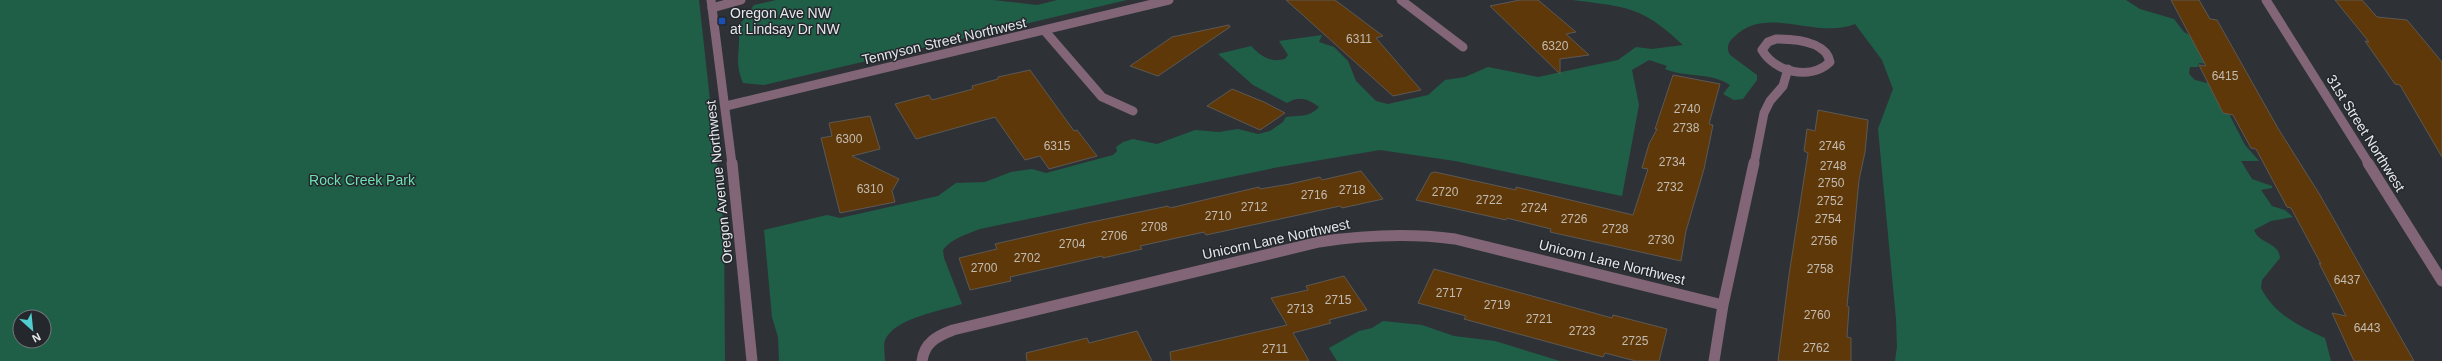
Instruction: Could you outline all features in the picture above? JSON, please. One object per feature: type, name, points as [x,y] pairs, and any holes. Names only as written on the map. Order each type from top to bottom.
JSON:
[{"type":"street","points":[[712,4],[740,0]]},
{"type":"street","name":"Tennyson Street Northwest","points":[[726,106],[1169,0]]},
{"type":"street","points":[[1401,0],[1463,47]]},
{"type":"street","name":"31st Street Northwest","points":[[2266,0],[2442,281]]},
{"type":"street","name":"Oregon Avenue Northwest","points":[[712,4],[726,106],[752,361]]},
{"type":"street","points":[[1044,30],[1102,97],[1133,111]]},
{"type":"street","points":[[1776,39],[1797,40],[1818,46],[1829,57],[1830,62],[1827,67],[1820,70],[1799,71],[1788,69],[1769,61],[1762,50],[1763,45],[1776,39]]},
{"type":"street","points":[[1714,361],[1723,305],[1742,222],[1764,113],[1770,101],[1783,86],[1788,69]]},
{"type":"street","name":"Unicorn Lane Northwest","points":[[922,361],[925,348],[932,340],[953,330],[1319,242],[1369,235],[1420,235],[1462,240],[1723,305]]},
{"type":"green space","name":"Rock Creek Park","points":[[0,0],[699,0],[724,228],[725,361],[0,361]]},
{"type":"green space","points":[[776,0],[993,0],[1037,5],[1057,0],[1127,0],[764,85],[743,83],[738,61],[738,27],[754,5]]},
{"type":"green space","points":[[1573,0],[2126,0],[2140,9],[2174,19],[2184,32],[2191,36],[2210,64],[2199,63],[2198,67],[2190,67],[2189,74],[2195,80],[2219,86],[2219,105],[2223,113],[2229,114],[2245,145],[2259,161],[2241,161],[2252,179],[2272,186],[2272,188],[2261,190],[2272,206],[2285,210],[2293,217],[2271,221],[2254,230],[2260,238],[2276,249],[2280,258],[2262,280],[2261,288],[2266,297],[2280,312],[2297,324],[2325,338],[2331,361],[1895,361],[1897,347],[1896,319],[1878,129],[1893,89],[1882,60],[1855,24],[1840,28],[1825,28],[1792,24],[1761,23],[1747,28],[1734,37],[1729,43],[1728,50],[1730,55],[1757,75],[1757,80],[1743,99],[1734,100],[1723,94],[1730,85],[1723,81],[1715,78],[1673,72],[1665,69],[1667,66],[1649,60],[1632,70],[1639,105],[1622,196],[1455,161],[1380,150],[1279,167],[980,229],[955,239],[943,250],[944,258],[962,304],[919,316],[898,326],[890,332],[884,342],[885,361],[779,361],[778,337],[772,317],[764,230],[827,215],[840,218],[938,196],[956,183],[985,182],[1011,172],[1032,169],[1046,173],[1113,155],[1117,151],[1116,147],[1123,142],[1133,139],[1157,144],[1195,130],[1219,132],[1238,129],[1258,134],[1270,131],[1283,122],[1286,117],[1308,114],[1315,111],[1319,107],[1303,99],[1295,99],[1287,103],[1253,85],[1218,54],[1251,46],[1266,58],[1280,60],[1285,59],[1288,55],[1279,41],[1322,35],[1319,42],[1334,47],[1348,61],[1356,81],[1376,101],[1388,104],[1428,95],[1445,80],[1465,77],[1488,67],[1538,77],[1618,60],[1636,47],[1652,49],[1683,45],[1656,22],[1632,10],[1607,4]]},
{"type":"green space","points":[[1383,321],[1422,325],[1454,336],[1495,341],[1560,361],[1337,361],[1329,348],[1359,331],[1372,328]]},
{"type":"building","points":[[1286,0],[1335,0],[1383,36],[1376,38],[1421,90],[1393,96]]},
{"type":"building","points":[[1520,0],[1538,0],[1576,32],[1566,34],[1589,55],[1560,59],[1560,74],[1490,6]]},
{"type":"building","points":[[2171,0],[2199,0],[2210,19],[2217,20],[2279,130],[2320,195],[2414,361],[2354,361],[2332,313],[2346,316],[2319,263],[2321,264],[2291,208],[2287,207],[2256,149],[2251,148],[2233,115],[2223,113],[2199,65],[2206,66]]},
{"type":"building","points":[[2335,0],[2362,0],[2377,17],[2407,20],[2442,62],[2442,157],[2400,85],[2395,84],[2365,41],[2369,42]]},
{"type":"building","points":[[1229,25],[1230,27],[1158,76],[1130,66],[1172,37]]},
{"type":"building","points":[[1030,70],[1074,131],[1077,130],[1097,156],[1049,169],[1040,156],[1025,160],[995,117],[916,139],[895,104],[929,95],[932,100],[973,89],[972,86],[998,79],[998,77]]},
{"type":"building","points":[[1673,75],[1720,84],[1709,124],[1713,125],[1704,169],[1686,231],[1681,261],[1550,232],[1551,229],[1507,218],[1506,220],[1416,200],[1431,173],[1435,172],[1516,190],[1516,187],[1633,215],[1648,169],[1642,168],[1649,144],[1657,129],[1655,129]]},
{"type":"building","points":[[1232,89],[1264,102],[1285,113],[1260,130],[1207,106]]},
{"type":"building","points":[[1818,110],[1868,120],[1865,152],[1859,180],[1847,306],[1849,307],[1847,337],[1851,338],[1851,361],[1778,361],[1789,275],[1808,153],[1804,151],[1807,129],[1815,131]]},
{"type":"building","points":[[870,116],[880,149],[852,156],[899,179],[892,191],[895,202],[840,213],[821,138],[832,136],[829,123]]},
{"type":"building","points":[[1361,171],[1383,199],[1342,208],[1340,206],[1206,235],[1204,232],[1140,246],[1142,249],[1103,258],[1102,256],[1010,277],[1011,281],[970,290],[959,258],[997,249],[995,244],[1087,223],[1168,206],[1170,208],[1259,187],[1260,189],[1320,177],[1322,180]]},
{"type":"building","points":[[1434,269],[1612,318],[1613,315],[1667,329],[1659,361],[1636,361],[1605,353],[1603,357],[1464,319],[1466,316],[1418,303]]},
{"type":"building","points":[[1344,276],[1367,310],[1329,320],[1331,323],[1293,333],[1309,361],[1171,361],[1170,352],[1287,325],[1271,298],[1308,290],[1306,286]]},
{"type":"building","points":[[1137,331],[1152,361],[1027,361],[1026,353],[1087,338],[1089,343]]},
{"type":"place","name":"Oregon Ave NW at Lindsay Dr NW","points":[[722,21]]}]
